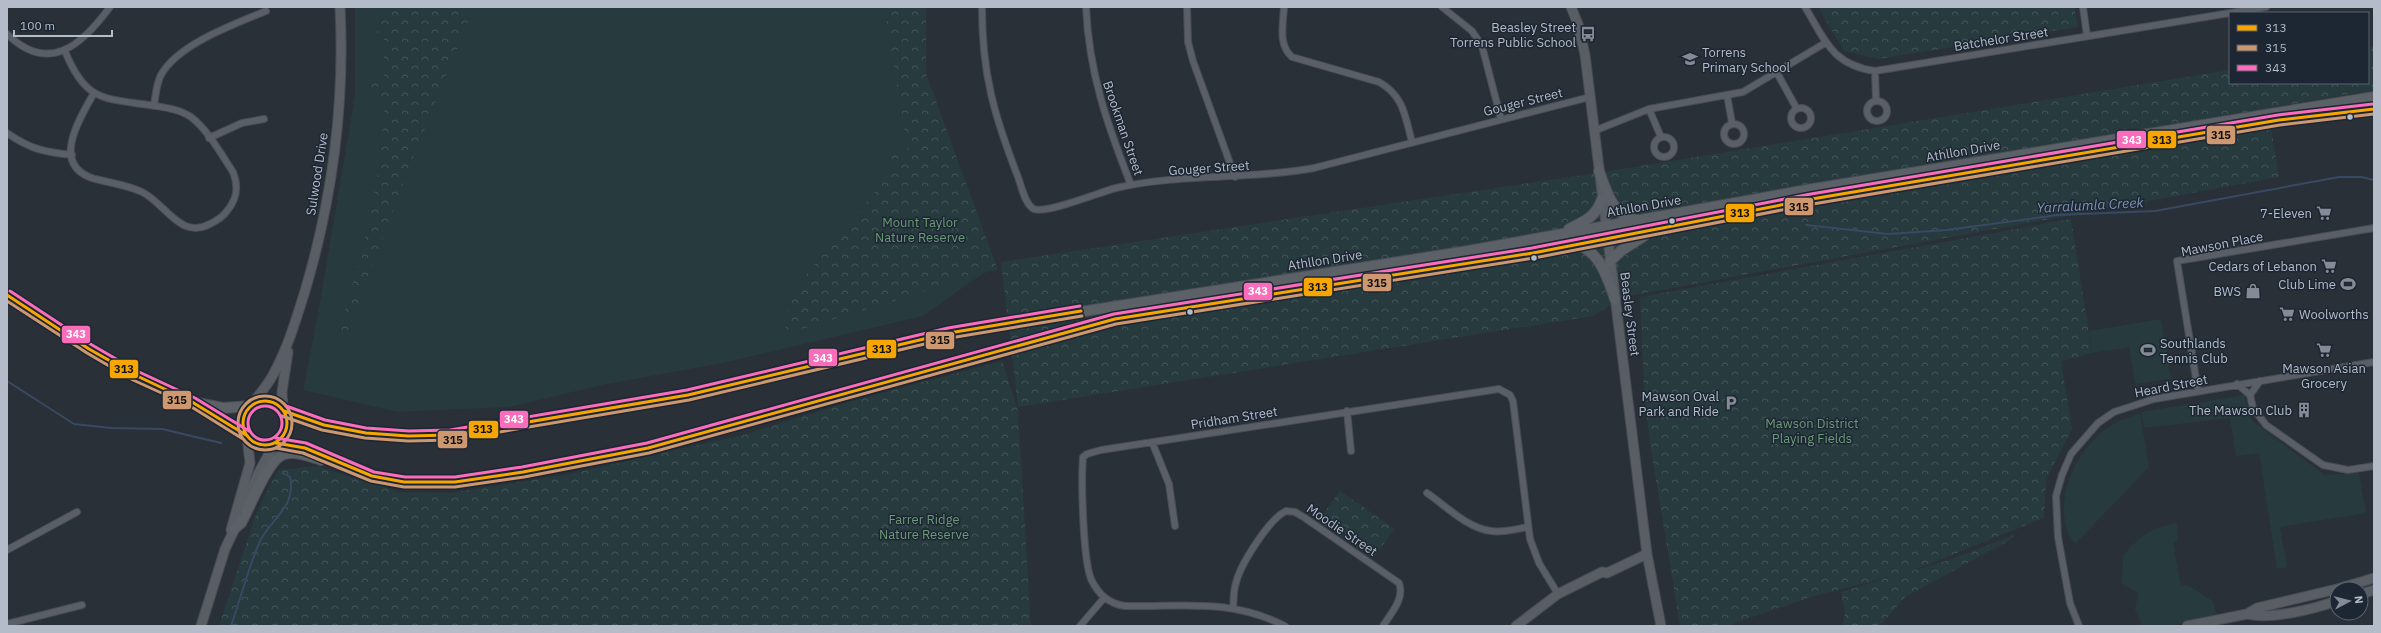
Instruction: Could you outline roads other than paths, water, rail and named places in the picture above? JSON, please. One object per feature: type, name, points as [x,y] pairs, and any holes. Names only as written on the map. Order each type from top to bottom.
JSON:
[{"type":"main road","name":"Sulwood Drive","points":[[251,406],[274,375],[289,341],[311,269],[330,186],[340,91],[340,7]]},
{"type":"main road","name":"Beasley Street","points":[[1571,7],[1578,24],[1585,55],[1605,226],[1647,552],[1661,626]]},
{"type":"main road","name":"Athllon Drive","points":[[283,411],[318,424],[371,433],[414,436],[465,433],[724,388],[965,330],[1558,235],[1636,220],[2102,140],[2374,97]]},
{"type":"main road","name":"Athllon Drive","points":[[275,443],[297,444],[379,478],[405,483],[434,484],[608,457],[1098,322],[1576,245],[1850,192],[2296,117],[2374,109]]},
{"type":"main road","points":[[1599,171],[1613,204],[1628,219],[1636,220]]},
{"type":"main road","points":[[1558,235],[1589,220],[1598,210],[1602,199]]},
{"type":"main road","points":[[1610,261],[1637,239],[1660,229]]},
{"type":"main road","points":[[1576,245],[1584,247],[1594,254],[1603,270],[1615,299]]},
{"type":"main road","points":[[7,295],[95,353],[135,375],[192,402],[258,444],[266,445],[275,443]]},
{"type":"main road","name":"Sulwood Drive","points":[[283,411],[282,392],[289,341]]},
{"type":"main road","points":[[192,402],[223,408],[251,406],[259,402],[268,401],[276,404],[283,411],[287,420],[286,429],[282,437],[275,443],[258,474],[229,540]]},
{"type":"main road","points":[[201,626],[229,540],[250,463],[246,436],[242,422],[245,413],[251,406]]},
{"type":"main road","points":[[234,529],[241,523],[270,467],[277,458],[293,453],[324,462],[335,461]]},
{"type":"main road","points":[[1521,624],[1558,594],[1602,572],[1606,568],[1647,552]]},
{"type":"main road","points":[[2364,581],[2374,578]]},
{"type":"main road","points":[[2187,626],[2247,614],[2257,608],[2329,591]]},
{"type":"main road","points":[[2247,614],[2257,617],[2306,609],[2329,603]]},
{"type":"street","points":[[7,34],[17,44],[37,53],[48,54],[65,51],[81,41],[110,7]]},
{"type":"street","name":"Gouger Street","points":[[982,7],[984,62],[990,94],[999,126],[1028,203],[1034,209],[1040,209],[1131,185],[1280,175],[1314,168],[1590,97]]},
{"type":"street","name":"Brookman Street","points":[[1086,7],[1088,40],[1101,105],[1131,185]]},
{"type":"street","points":[[1187,7],[1188,42],[1193,61],[1235,177]]},
{"type":"street","points":[[1284,7],[1282,40],[1284,50],[1292,57],[1379,82],[1391,89],[1399,100],[1412,142]]},
{"type":"street","points":[[1442,7],[1472,31],[1482,46],[1501,119]]},
{"type":"street","name":"Batchelor Street","points":[[1804,7],[1825,43],[1835,55],[1848,64],[1875,71],[2229,13]]},
{"type":"street","points":[[2082,7],[2087,36]]},
{"type":"street","name":"Batchelor Street","points":[[2236,12],[2266,7]]},
{"type":"street","points":[[154,105],[161,76],[176,59],[212,34],[266,11]]},
{"type":"street","points":[[1594,131],[1649,109],[1742,92],[1777,73],[1790,63],[1825,43]]},
{"type":"street","points":[[65,51],[74,73],[80,82],[94,93],[110,98],[180,111],[190,116],[209,138],[233,172],[237,186],[233,203],[226,213],[213,223],[201,228],[193,228],[179,223],[154,200],[133,188],[86,175],[79,170],[72,155],[71,139],[75,128],[94,93]]},
{"type":"street","points":[[1875,71],[1876,100]]},
{"type":"street","points":[[1777,73],[1797,109]]},
{"type":"street","points":[[1727,95],[1732,123]]},
{"type":"street","points":[[1649,109],[1661,137]]},
{"type":"street","points":[[209,138],[242,123],[264,119]]},
{"type":"street","points":[[7,133],[24,144],[38,150],[72,155]]},
{"type":"street","name":"Mawson Place","points":[[2198,391],[2177,261],[2374,228]]},
{"type":"street","name":"Heard Street","points":[[2079,626],[2070,603],[2056,518],[2056,496],[2071,454],[2083,437],[2114,412],[2154,398],[2374,362]]},
{"type":"street","points":[[2250,395],[2260,381]]},
{"type":"street","points":[[2237,384],[2250,395],[2253,408],[2258,418],[2323,465],[2348,470],[2374,466]]},
{"type":"street","name":"Pridham Street","points":[[1104,598],[1096,588],[1088,567],[1083,457],[1087,454],[1101,450],[1489,390],[1506,391],[1513,401],[1528,527],[1538,562],[1558,594]]},
{"type":"street","points":[[1347,412],[1351,451]]},
{"type":"street","points":[[1152,442],[1169,484],[1175,526]]},
{"type":"street","points":[[1427,493],[1471,524],[1482,529],[1500,532],[1528,527]]},
{"type":"street","name":"Moodie Street","points":[[1233,608],[1235,584],[1241,568],[1274,520],[1286,511],[1295,512],[1399,583],[1402,591],[1400,597],[1383,626]]},
{"type":"street","points":[[7,550],[76,512]]},
{"type":"street","points":[[1080,626],[1104,598],[1114,604],[1125,606],[1186,605],[1233,608],[1285,626]]},
{"type":"street","points":[[7,624],[82,605]]},
{"type":"waterway","name":"Yarralumla Creek","points":[[1806,225],[1888,234],[1947,230],[2057,215],[2155,211],[2339,177],[2361,177],[2374,180]]},
{"type":"waterway","points":[[7,381],[74,424],[111,428],[162,429],[221,443]]},
{"type":"waterway","points":[[231,626],[260,541],[282,512],[290,496],[290,477],[283,473]]},
{"type":"place","name":"Beasley Street Torrens Public School","points":[[1588,34]]},
{"type":"place","name":"Torrens Primary School","points":[[1690,59]]},
{"type":"place","name":"7-Eleven","points":[[2324,213]]},
{"type":"place","name":"Cedars of Lebanon","points":[[2329,266]]},
{"type":"place","name":"Club Lime","points":[[2348,284]]},
{"type":"place","name":"BWS","points":[[2253,291]]},
{"type":"place","name":"Woolworths","points":[[2287,314]]},
{"type":"place","name":"Southlands Tennis Club","points":[[2148,350]]},
{"type":"place","name":"Mawson Asian Grocery","points":[[2324,350]]},
{"type":"place","name":"Mawson Oval Park and Ride","points":[[1731,403]]},
{"type":"place","name":"The Mawson Club","points":[[2304,410]]},
{"type":"park label","name":"Mount Taylor Nature Reserve","points":[[920,230]]},
{"type":"park label","name":"Mawson District Playing Fields","points":[[1812,430]]},
{"type":"park label","name":"Farrer Ridge Nature Reserve","points":[[924,526]]}]
